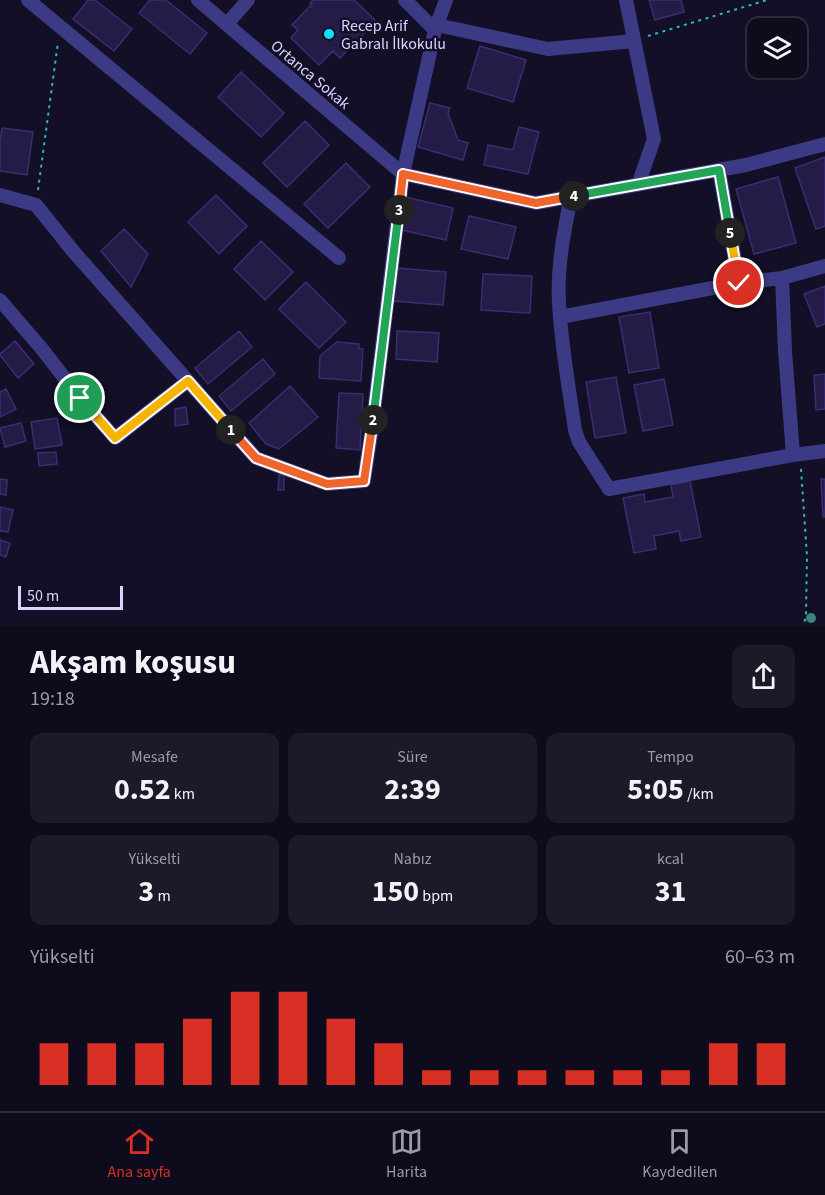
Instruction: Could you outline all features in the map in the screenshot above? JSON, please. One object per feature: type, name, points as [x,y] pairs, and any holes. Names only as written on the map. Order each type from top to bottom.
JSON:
[{"type":"street","points":[[28,0],[339,258]]},
{"type":"street","name":"Ortanca Sokak","points":[[198,0],[403,174]]},
{"type":"street","points":[[227,24],[248,0]]},
{"type":"street","points":[[405,0],[436,28],[548,49],[634,40]]},
{"type":"street","points":[[0,195],[36,205],[73,251],[256,458],[327,484],[364,481],[403,174],[436,28],[446,0]]},
{"type":"street","points":[[626,0],[654,139],[638,185]]},
{"type":"street","points":[[403,174],[536,203],[746,165],[825,144]]},
{"type":"street","points":[[719,170],[739,283]]},
{"type":"street","points":[[571,197],[562,243],[560,317],[575,430],[579,442],[609,489],[797,454],[825,451]]},
{"type":"street","points":[[560,317],[739,283],[782,278],[825,266]]},
{"type":"street","points":[[782,278],[789,414],[797,454]]},
{"type":"street","points":[[0,300],[115,438],[188,381]]},
{"type":"path","points":[[634,40],[767,0]]},
{"type":"path","points":[[36,205],[60,27]]},
{"type":"path","points":[[797,454],[807,556],[804,625]]},
{"type":"building","points":[[88,0],[95,0],[132,29],[114,51],[73,19]]},
{"type":"building","points":[[150,0],[166,0],[207,33],[190,54],[139,13]]},
{"type":"building","name":"Recep Arif Gabralı İlkokulu","points":[[313,0],[354,0],[376,21],[340,58],[333,51],[319,65],[291,38],[298,30],[292,25],[312,4],[310,3]]},
{"type":"building","points":[[649,0],[681,0],[684,12],[655,20]]},
{"type":"building","points":[[480,46],[526,60],[513,102],[467,88]]},
{"type":"building","points":[[241,72],[284,113],[261,137],[218,97]]},
{"type":"building","points":[[430,103],[450,108],[448,113],[458,140],[468,143],[463,160],[418,147]]},
{"type":"building","points":[[305,121],[329,145],[287,187],[263,163]]},
{"type":"building","points":[[519,127],[539,132],[528,174],[484,165],[488,145],[513,150]]},
{"type":"building","points":[[2,128],[33,132],[27,175],[0,171]]},
{"type":"building","points":[[825,157],[825,226],[816,229],[795,168]]},
{"type":"building","points":[[346,163],[370,187],[328,228],[304,204]]},
{"type":"building","points":[[778,177],[796,243],[754,254],[736,189]]},
{"type":"building","points":[[216,195],[247,226],[219,254],[188,222]]},
{"type":"building","points":[[405,197],[453,208],[446,240],[397,229]]},
{"type":"building","points":[[469,216],[516,227],[508,259],[461,249]]},
{"type":"building","points":[[124,229],[148,254],[131,287],[101,251]]},
{"type":"building","points":[[261,241],[293,272],[265,300],[234,269]]},
{"type":"building","points":[[396,268],[446,272],[443,305],[393,301]]},
{"type":"building","points":[[483,274],[532,276],[530,313],[481,310]]},
{"type":"building","points":[[306,282],[346,322],[319,348],[279,309]]},
{"type":"building","points":[[825,286],[825,324],[817,327],[804,294]]},
{"type":"building","points":[[650,312],[659,368],[629,373],[619,317]]},
{"type":"building","points":[[239,331],[252,347],[208,384],[195,368]]},
{"type":"building","points":[[397,331],[439,333],[437,362],[396,359]]},
{"type":"building","points":[[15,341],[34,364],[18,378],[0,355]]},
{"type":"building","points":[[337,342],[359,344],[359,349],[363,349],[361,381],[319,378],[320,356]]},
{"type":"building","points":[[263,359],[275,374],[231,411],[219,396]]},
{"type":"building","points":[[825,374],[825,409],[816,410],[814,375]]},
{"type":"building","points":[[616,377],[626,433],[595,438],[586,382]]},
{"type":"building","points":[[664,379],[673,425],[643,431],[634,385]]},
{"type":"building","points":[[290,386],[318,417],[279,449],[266,444],[249,423]]},
{"type":"building","points":[[6,389],[16,409],[0,417],[0,392]]},
{"type":"building","points":[[339,393],[363,394],[360,450],[336,448]]},
{"type":"building","points":[[186,407],[188,424],[175,426],[175,409]]},
{"type":"building","points":[[57,418],[62,445],[35,449],[31,422]]},
{"type":"building","points":[[21,423],[26,441],[5,447],[0,428]]},
{"type":"building","points":[[56,452],[57,464],[39,466],[38,453]]},
{"type":"building","points":[[279,475],[284,475],[284,490],[278,490]]},
{"type":"building","points":[[0,479],[7,480],[6,495],[0,494]]},
{"type":"building","points":[[821,479],[825,479],[825,517],[823,517]]},
{"type":"building","points":[[690,481],[701,537],[681,541],[679,531],[654,536],[656,549],[634,553],[623,498],[644,494],[645,502],[673,497],[671,485]]},
{"type":"building","points":[[0,507],[13,510],[8,532],[0,531]]},
{"type":"building","points":[[0,540],[10,543],[6,557],[0,555]]},
{"type":"place","name":"Recep Arif Gabralı İlkokulu","points":[[329,34]]},
{"type":"route","points":[[80,398],[115,438],[188,381],[256,458],[327,484],[364,481],[403,174],[536,203],[719,170],[739,283]]}]
